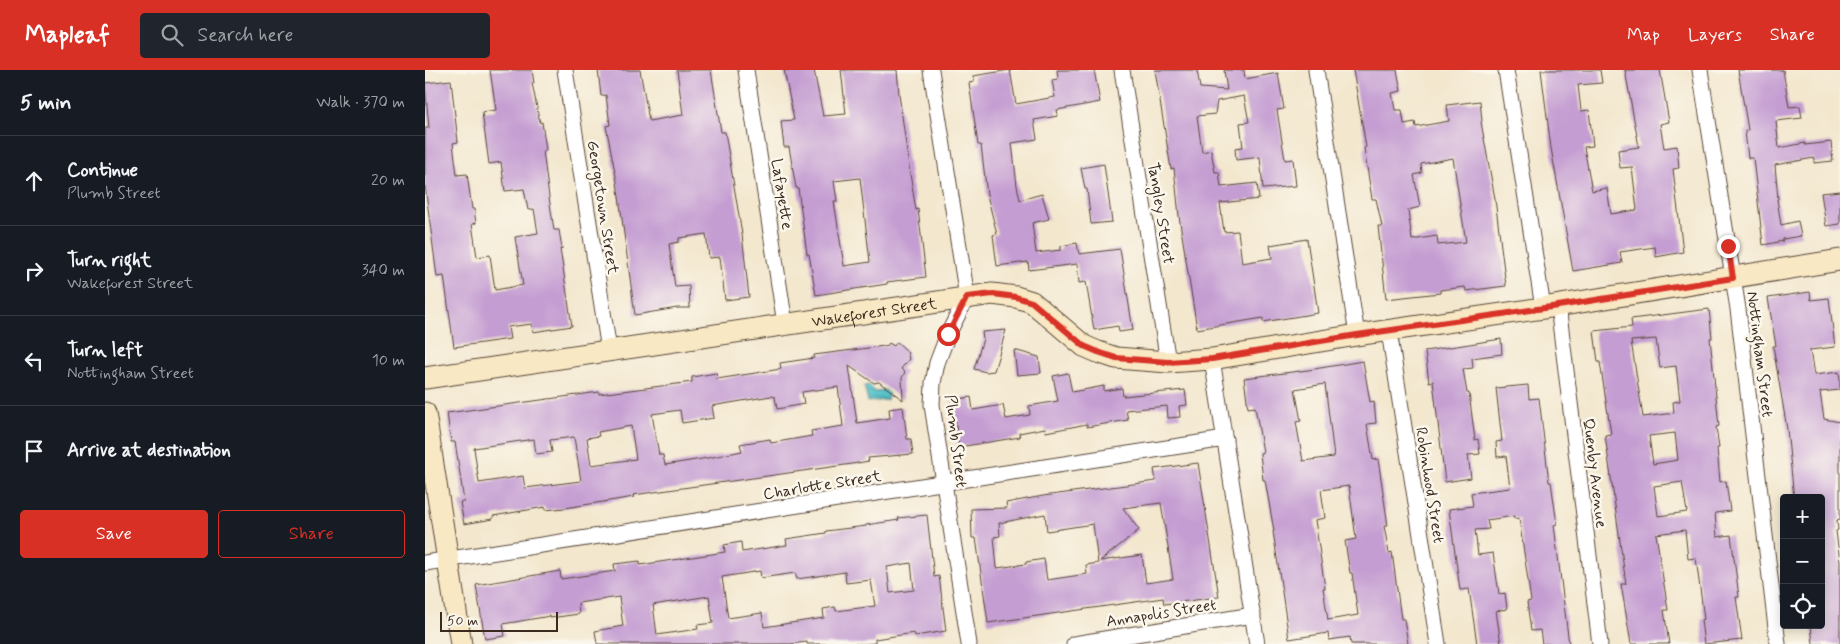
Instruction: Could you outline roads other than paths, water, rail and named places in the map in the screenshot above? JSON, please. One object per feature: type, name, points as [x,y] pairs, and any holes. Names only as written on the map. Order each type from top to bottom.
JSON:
[{"type":"street","name":"Georgetown Street","points":[[565,70],[609,350]]},
{"type":"street","name":"Lafayette","points":[[746,70],[785,324]]},
{"type":"street","points":[[931,70],[967,297]]},
{"type":"street","name":"Tangley Street","points":[[1122,70],[1168,362]]},
{"type":"street","points":[[1316,70],[1357,335]]},
{"type":"street","name":"Quenby Avenue","points":[[1506,70],[1551,307],[1600,644]]},
{"type":"street","name":"Nottingham Street","points":[[1700,70],[1733,278],[1778,644]]},
{"type":"street","name":"Wakeforest Street","points":[[425,378],[993,294],[1016,297],[1032,302],[1077,340],[1098,352],[1116,358],[1168,362],[1212,359],[1840,260]]},
{"type":"street","name":"Plumb Street","points":[[967,297],[937,363],[933,383],[932,405],[969,644]]},
{"type":"street","name":"Robinhood Street","points":[[1389,331],[1438,644]]},
{"type":"street","points":[[1212,359],[1257,644]]},
{"type":"street","points":[[425,413],[461,644]]},
{"type":"street","name":"Charlotte Street","points":[[425,563],[1225,439]]},
{"type":"street","name":"Annapolis Street","points":[[1074,644],[1253,616]]},
{"type":"water","points":[[869,385],[875,392],[884,389],[889,393],[887,400],[868,402],[864,386]]}]
